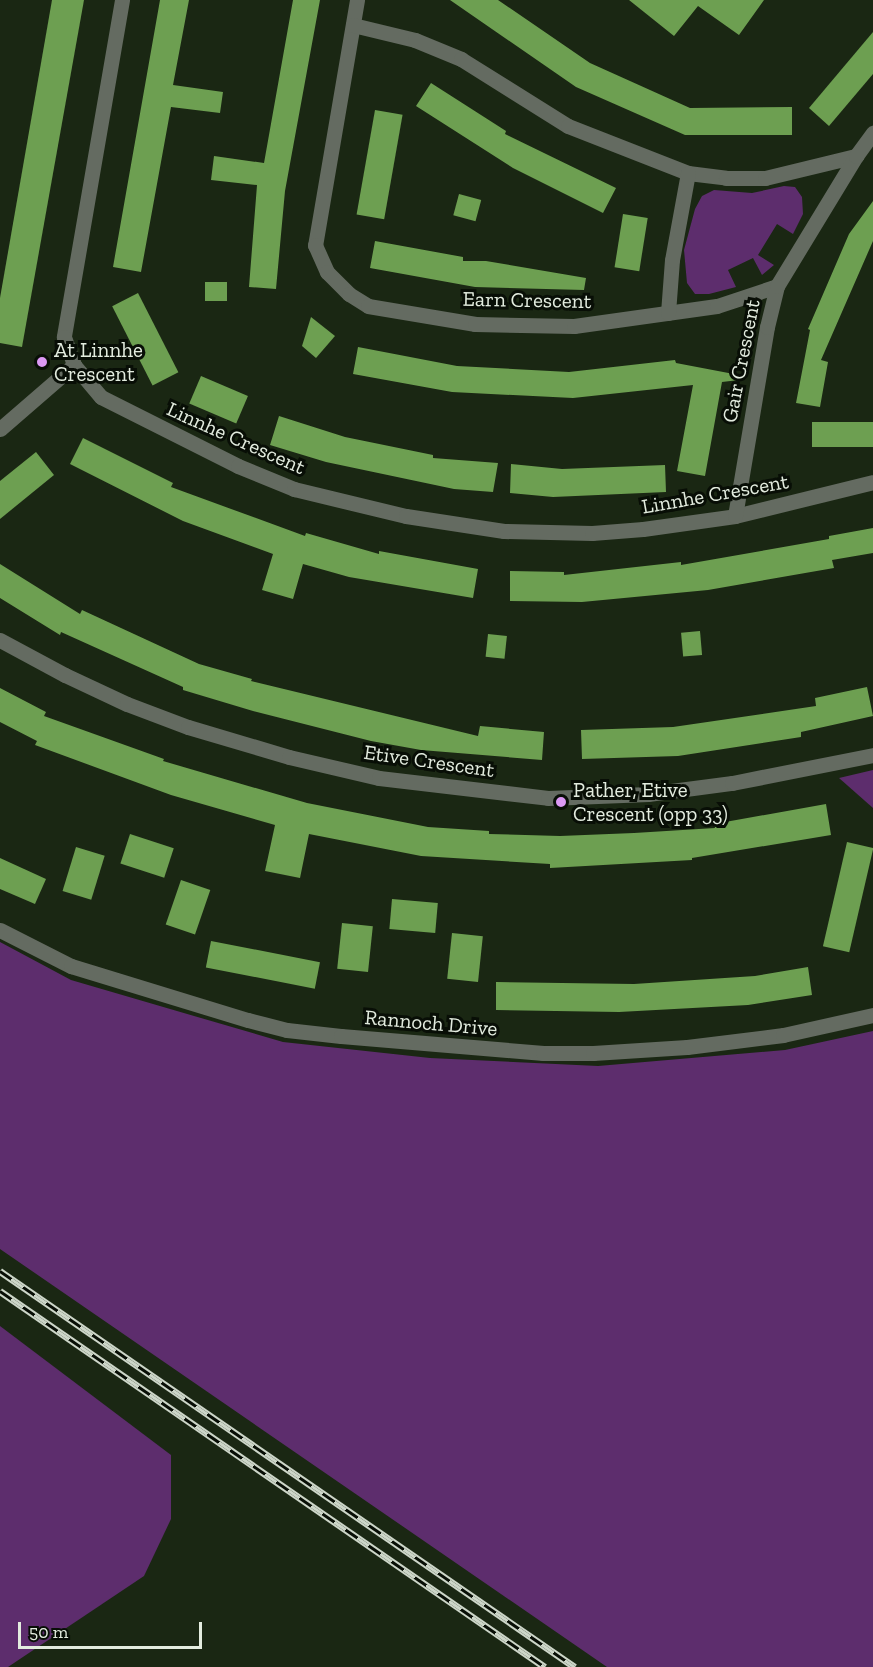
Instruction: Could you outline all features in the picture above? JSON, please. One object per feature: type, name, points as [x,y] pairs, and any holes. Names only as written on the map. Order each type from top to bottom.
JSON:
[{"type":"street","name":"Linnhe Crescent","points":[[122,0],[64,337],[74,365],[101,397],[238,466],[294,489],[406,516],[504,531],[592,533],[643,529],[735,516],[873,482]]},
{"type":"street","name":"Earn Crescent","points":[[357,0],[315,245],[327,272],[349,294],[368,306],[475,324],[574,326],[717,306],[777,286]]},
{"type":"street","points":[[353,26],[415,40],[462,59],[568,126],[688,173],[726,178],[765,178],[856,156]]},
{"type":"street","name":"Gair Crescent","points":[[735,516],[767,327],[777,286],[856,156],[873,134]]},
{"type":"street","points":[[668,313],[672,260],[688,173]]},
{"type":"street","points":[[0,429],[74,365]]},
{"type":"street","name":"Etive Crescent","points":[[0,640],[65,675],[127,704],[178,723],[289,758],[379,778],[548,798],[648,794],[732,783],[873,754]]},
{"type":"street","name":"Rannoch Drive","points":[[0,930],[72,966],[286,1030],[341,1036],[543,1053],[593,1053],[687,1047],[783,1035],[872,1013]]},
{"type":"shaded area","points":[[784,186],[795,187],[802,197],[803,214],[793,234],[777,224],[758,255],[774,265],[762,275],[753,258],[728,270],[736,287],[709,294],[695,294],[687,283],[684,250],[695,209],[702,196],[714,190],[752,193]]},
{"type":"shaded area","points":[[873,770],[873,808],[839,778]]},
{"type":"shaded area","points":[[0,942],[71,980],[283,1042],[430,1058],[598,1066],[785,1050],[873,1031],[873,1667],[607,1667],[0,1249]]},
{"type":"shaded area","points":[[0,1326],[171,1455],[171,1519],[144,1576],[8,1667],[0,1667]]},
{"type":"building","points":[[52,0],[84,0],[22,347],[0,343],[0,298]]},
{"type":"building","points":[[160,0],[189,0],[173,85],[223,92],[220,113],[171,107],[141,272],[113,267]]},
{"type":"building","points":[[293,0],[320,0],[285,191],[276,289],[249,287],[257,185],[211,180],[214,156],[264,163]]},
{"type":"building","points":[[450,0],[498,0],[590,63],[690,108],[792,107],[792,135],[685,135],[576,87]]},
{"type":"building","points":[[629,0],[764,0],[739,35],[698,6],[674,36]]},
{"type":"building","points":[[873,32],[873,74],[829,126],[809,108]]},
{"type":"building","points":[[431,83],[506,131],[505,134],[616,188],[603,213],[513,168],[416,106]]},
{"type":"building","points":[[375,110],[403,115],[384,219],[357,214]]},
{"type":"building","points":[[459,194],[481,200],[476,221],[453,215]]},
{"type":"building","points":[[873,201],[873,241],[821,360],[828,362],[820,407],[796,403],[810,330],[808,329],[849,234]]},
{"type":"building","points":[[623,214],[648,218],[639,271],[615,267]]},
{"type":"building","points":[[375,241],[463,257],[463,261],[486,261],[586,278],[584,290],[475,287],[370,268]]},
{"type":"building","points":[[205,282],[227,282],[227,301],[205,301]]},
{"type":"building","points":[[138,293],[178,372],[153,385],[112,306]]},
{"type":"building","points":[[311,317],[335,336],[316,358],[302,346]]},
{"type":"building","points":[[358,347],[457,366],[569,372],[675,360],[676,363],[739,375],[739,380],[722,382],[705,476],[677,471],[693,385],[573,398],[452,392],[353,374]]},
{"type":"building","points":[[201,376],[248,396],[236,424],[189,404]]},
{"type":"building","points":[[279,416],[345,437],[433,455],[433,458],[498,463],[493,492],[454,489],[326,462],[270,445]]},
{"type":"building","points":[[812,422],[873,422],[873,447],[812,447]]},
{"type":"building","points":[[83,438],[173,483],[171,487],[305,536],[306,533],[379,554],[379,551],[478,569],[473,598],[349,577],[303,564],[293,599],[262,590],[273,554],[183,521],[70,464]]},
{"type":"building","points":[[36,452],[54,475],[0,519],[0,481]]},
{"type":"building","points":[[511,464],[562,469],[665,465],[666,492],[553,497],[510,493]]},
{"type":"building","points":[[873,528],[873,553],[832,560],[834,568],[708,590],[582,602],[510,601],[510,571],[564,572],[564,575],[681,562],[681,565],[829,539],[829,536]]},
{"type":"building","points":[[0,564],[80,614],[82,610],[199,664],[252,679],[251,681],[478,736],[480,726],[544,732],[542,760],[421,750],[371,741],[253,711],[183,690],[183,687],[61,632],[60,635],[0,598]]},
{"type":"building","points":[[700,631],[702,655],[683,657],[681,633]]},
{"type":"building","points":[[488,634],[507,636],[504,659],[486,657]]},
{"type":"building","points":[[867,687],[873,716],[801,732],[801,737],[678,756],[582,759],[581,730],[673,727],[816,706],[815,698]]},
{"type":"building","points":[[0,688],[46,712],[44,716],[164,759],[163,761],[307,803],[428,827],[489,831],[489,834],[560,836],[634,833],[715,828],[714,824],[826,804],[831,835],[692,858],[692,860],[550,868],[550,864],[421,856],[309,834],[300,878],[265,871],[275,825],[171,795],[35,745],[37,741],[0,722]]},
{"type":"building","points":[[130,834],[174,848],[164,878],[120,863]]},
{"type":"building","points":[[847,842],[873,848],[849,952],[823,946]]},
{"type":"building","points":[[76,847],[105,856],[91,900],[63,891]]},
{"type":"building","points":[[0,858],[46,879],[35,904],[0,889]]},
{"type":"building","points":[[181,880],[210,890],[195,935],[166,924]]},
{"type":"building","points":[[392,899],[438,903],[435,933],[389,929]]},
{"type":"building","points":[[342,923],[373,926],[368,972],[337,969]]},
{"type":"building","points":[[452,933],[483,936],[478,982],[447,979]]},
{"type":"building","points":[[211,941],[320,962],[315,989],[206,968]]},
{"type":"building","points":[[808,967],[812,995],[748,1005],[619,1012],[496,1010],[496,982],[634,984],[755,976]]},
{"type":"railway","points":[[0,1271],[575,1667]]},
{"type":"railway","points":[[0,1291],[545,1667]]},
{"type":"place","name":"At Linnhe Crescent","points":[[42,362]]},
{"type":"place","name":"Pather, Etive Crescent (opp 33)","points":[[561,802]]}]
